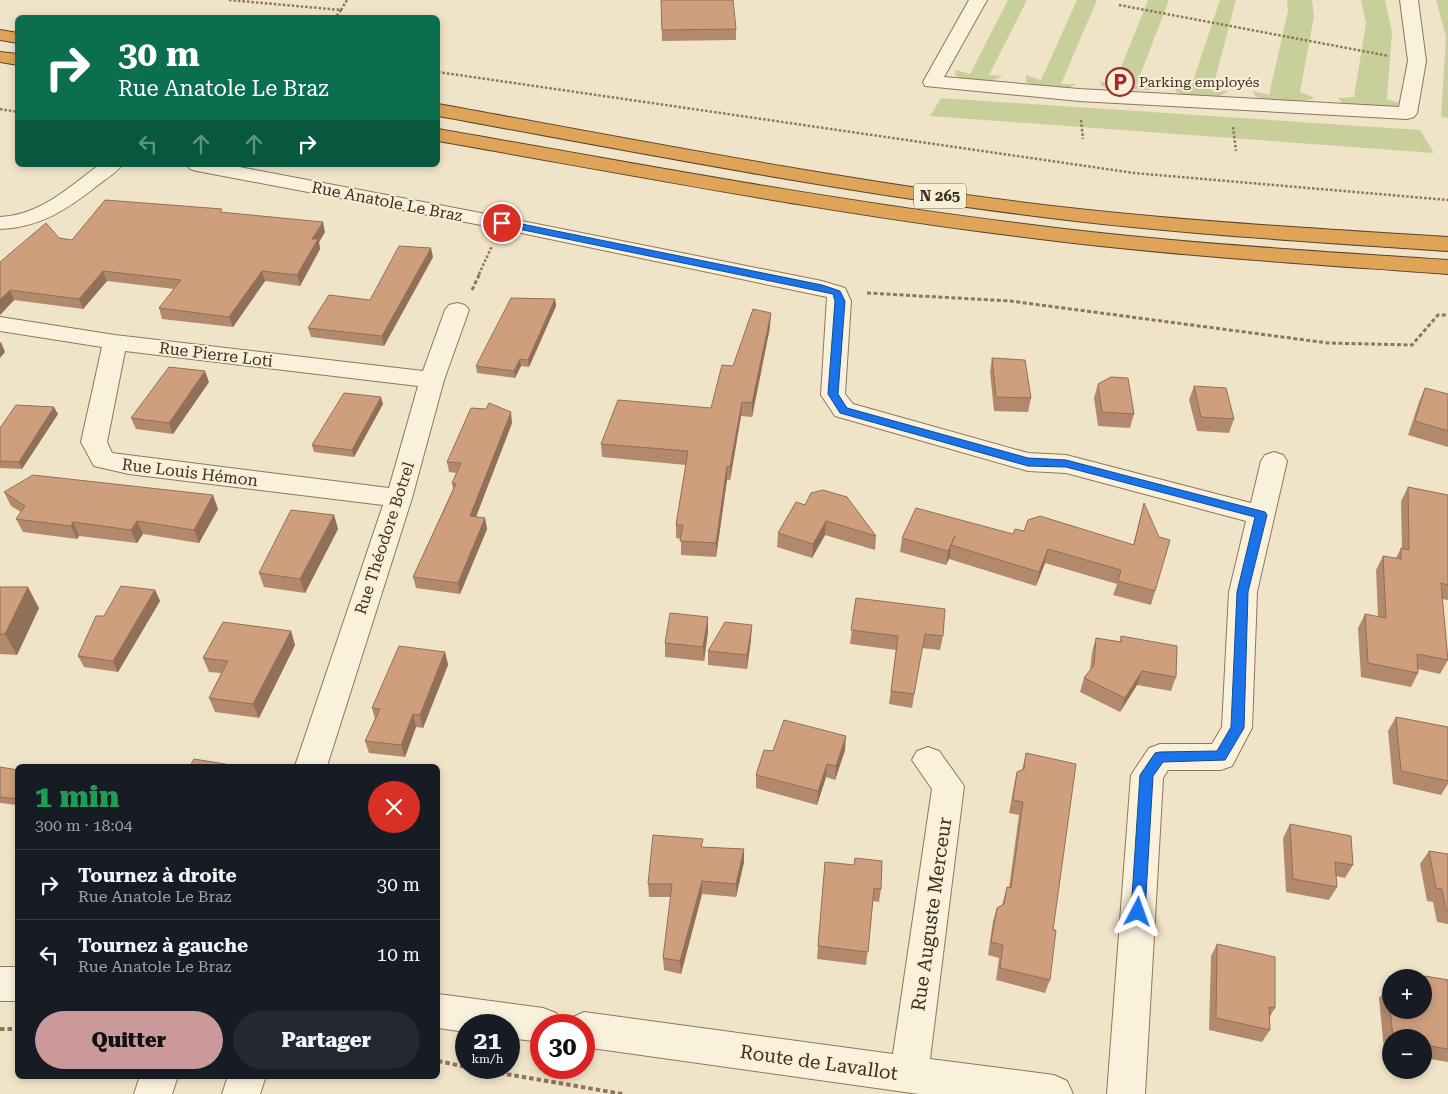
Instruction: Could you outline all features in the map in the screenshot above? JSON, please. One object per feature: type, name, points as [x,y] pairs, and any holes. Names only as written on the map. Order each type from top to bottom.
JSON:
[{"type":"highway","points":[[0,35],[15,38]]},
{"type":"highway","points":[[0,57],[15,60]]},
{"type":"highway","name":"N 265","points":[[440,110],[842,180],[1019,208],[1258,233],[1448,244]]},
{"type":"highway","name":"N 265","points":[[440,135],[834,206],[1031,232],[1260,254],[1448,267]]},
{"type":"street","points":[[978,0],[932,82],[1079,95],[1407,114],[1417,61],[1409,0]]},
{"type":"street","points":[[0,240],[8,224],[43,215],[109,167]]},
{"type":"street","name":"Rue Anatole Le Braz","points":[[208,167],[502,223],[836,292]]},
{"type":"street","points":[[836,292],[840,301],[833,394],[844,410],[1028,462],[1066,464],[1261,515]]},
{"type":"street","name":"Rue Théodore Botrel","points":[[312,764],[399,498],[432,380],[457,310]]},
{"type":"street","name":"Rue Pierre Loti","points":[[0,324],[115,342],[432,380]]},
{"type":"street","name":"Rue Louis Hémon","points":[[115,342],[94,442],[103,460],[399,498]]},
{"type":"street","points":[[1126,1094],[1147,775],[1160,757],[1221,756],[1237,728],[1243,592],[1274,461]]},
{"type":"street","name":"Rue Auguste Merceur","points":[[909,1074],[948,786],[928,760]]},
{"type":"street","points":[[0,984],[15,984]]},
{"type":"street","points":[[440,1011],[530,1023]]},
{"type":"street","name":"Route de Lavallot","points":[[595,1031],[1054,1094]]},
{"type":"street","points":[[153,1094],[158,1079]]},
{"type":"street","points":[[241,1094],[246,1079]]},
{"type":"path","points":[[229,0],[341,10]]},
{"type":"path","points":[[337,15],[347,0]]},
{"type":"path","points":[[1119,5],[1417,61]]},
{"type":"path","points":[[440,72],[1134,173],[1448,200]]},
{"type":"path","points":[[0,108],[15,111]]},
{"type":"path","points":[[457,310],[466,302],[502,223]]},
{"type":"path","points":[[836,292],[1010,301],[1328,343],[1412,345],[1438,315],[1448,315]]},
{"type":"path","points":[[0,1029],[15,1029]]},
{"type":"path","points":[[440,1061],[455,1065]]},
{"type":"path","points":[[520,1076],[623,1094]]},
{"type":"green space","points":[[1008,0],[1027,0],[989,75],[1003,76],[979,82],[955,75],[956,70],[970,74]]},
{"type":"green space","points":[[1077,0],[1097,0],[1061,84],[1076,84],[1065,89],[1058,89],[1026,82],[1026,75],[1041,80]]},
{"type":"green space","points":[[1148,0],[1169,0],[1136,86],[1151,86],[1151,90],[1107,89],[1101,85],[1100,81],[1114,85]]},
{"type":"green space","points":[[1220,0],[1236,0],[1212,91],[1229,91],[1219,97],[1176,92],[1176,86],[1190,90]]},
{"type":"green space","points":[[1287,0],[1312,0],[1314,16],[1300,92],[1313,97],[1313,99],[1306,101],[1283,102],[1268,100],[1255,96],[1253,91],[1269,95],[1288,11]]},
{"type":"green space","points":[[1361,0],[1385,0],[1392,32],[1387,99],[1399,103],[1396,107],[1343,104],[1338,98],[1354,97],[1366,23]]},
{"type":"green space","points":[[1436,0],[1448,0],[1448,118],[1441,117],[1446,37]]},
{"type":"green space","points":[[941,98],[1420,130],[1434,153],[930,116]]},
{"type":"building","points":[[661,0],[733,0],[736,29],[662,30]]},
{"type":"building","points":[[105,200],[222,209],[220,212],[323,222],[312,239],[318,239],[297,275],[262,271],[229,317],[159,308],[181,280],[103,271],[79,299],[10,290],[0,300],[0,262],[46,223],[59,238],[72,240]]},
{"type":"building","points":[[399,246],[431,248],[382,336],[308,328],[329,295],[370,300]]},
{"type":"building","points":[[511,298],[555,299],[528,360],[520,359],[514,371],[476,366]]},
{"type":"building","points":[[753,309],[771,313],[752,403],[742,402],[730,467],[727,466],[716,543],[680,541],[683,525],[676,525],[688,451],[601,444],[618,400],[711,408],[722,365],[733,366]]},
{"type":"building","points":[[992,358],[1025,360],[1031,398],[996,397]]},
{"type":"building","points":[[169,367],[205,371],[169,423],[131,418]]},
{"type":"building","points":[[1111,377],[1128,378],[1134,414],[1102,412],[1098,384]]},
{"type":"building","points":[[1194,386],[1226,388],[1234,419],[1201,417]]},
{"type":"building","points":[[1425,388],[1448,394],[1448,431],[1415,421]]},
{"type":"building","points":[[344,393],[381,397],[352,450],[312,445]]},
{"type":"building","points":[[489,403],[511,412],[470,516],[485,518],[458,583],[413,577],[456,484],[452,483],[461,463],[447,462],[471,408],[486,409]]},
{"type":"building","points":[[16,405],[54,407],[19,462],[0,461],[0,428]]},
{"type":"building","points":[[33,475],[213,495],[194,530],[137,521],[131,530],[73,522],[71,526],[16,519],[25,506],[4,492]]},
{"type":"building","points":[[1408,487],[1448,495],[1448,585],[1441,583],[1448,660],[1417,654],[1418,673],[1368,663],[1365,614],[1386,618],[1383,556],[1401,559],[1401,548],[1409,550]]},
{"type":"building","points":[[823,490],[847,497],[876,536],[826,521],[813,544],[778,533],[796,502],[805,505],[811,493]]},
{"type":"building","points":[[1144,503],[1159,537],[1170,540],[1155,591],[1118,581],[1121,570],[1048,549],[1039,572],[951,545],[955,536],[948,551],[902,538],[916,508],[1013,534],[1015,529],[1024,531],[1028,520],[1040,516],[1134,545]]},
{"type":"building","points":[[291,510],[334,515],[300,579],[259,573]]},
{"type":"building","points":[[121,586],[155,590],[113,661],[78,656],[96,616],[104,616]]},
{"type":"building","points":[[0,587],[28,587],[5,634],[0,634]]},
{"type":"building","points":[[856,598],[945,609],[943,636],[925,634],[914,694],[891,691],[898,636],[851,630]]},
{"type":"building","points":[[670,613],[708,617],[703,647],[665,643]]},
{"type":"building","points":[[223,622],[291,631],[253,704],[209,698],[228,661],[203,658]]},
{"type":"building","points":[[725,622],[752,625],[747,655],[708,651]]},
{"type":"building","points":[[1121,636],[1177,646],[1176,677],[1142,671],[1125,698],[1084,678],[1094,665],[1096,638],[1121,642]]},
{"type":"building","points":[[399,646],[445,652],[420,715],[413,714],[401,745],[365,741],[380,709],[372,708]]},
{"type":"building","points":[[1396,717],[1448,727],[1448,781],[1401,771]]},
{"type":"building","points":[[784,720],[846,736],[836,766],[827,764],[818,791],[756,775],[764,750],[773,751]]},
{"type":"building","points":[[1026,753],[1076,764],[1053,930],[1056,930],[1050,980],[1000,968],[1003,945],[991,942],[997,908],[1004,904],[1007,887],[1011,888],[1023,802],[1013,800],[1017,772],[1024,769]]},
{"type":"building","points":[[194,759],[225,764],[191,764]]},
{"type":"building","points":[[0,767],[15,770],[15,799],[0,797]]},
{"type":"building","points":[[1290,824],[1351,836],[1353,865],[1335,862],[1337,887],[1293,879]]},
{"type":"building","points":[[653,835],[703,839],[701,847],[744,849],[736,884],[702,881],[680,961],[663,958],[672,884],[648,884]]},
{"type":"building","points":[[1429,851],[1448,854],[1448,910],[1446,910],[1442,889],[1436,888]]},
{"type":"building","points":[[855,858],[882,861],[881,889],[874,888],[868,952],[818,946],[825,862],[854,865]]},
{"type":"building","points":[[1217,944],[1275,957],[1275,1008],[1269,1007],[1270,1030],[1216,1018]]},
{"type":"building","points":[[1432,977],[1448,980],[1448,1049],[1432,1046],[1432,1029],[1392,1029],[1391,1019],[1432,1019]]},
{"type":"place","name":"Parking employés","points":[[1120,82]]},
{"type":"route","points":[[502,223],[836,292],[840,301],[833,394],[844,410],[1028,462],[1066,464],[1261,515],[1243,592],[1237,728],[1221,756],[1160,757],[1147,775],[1138,912]]}]
